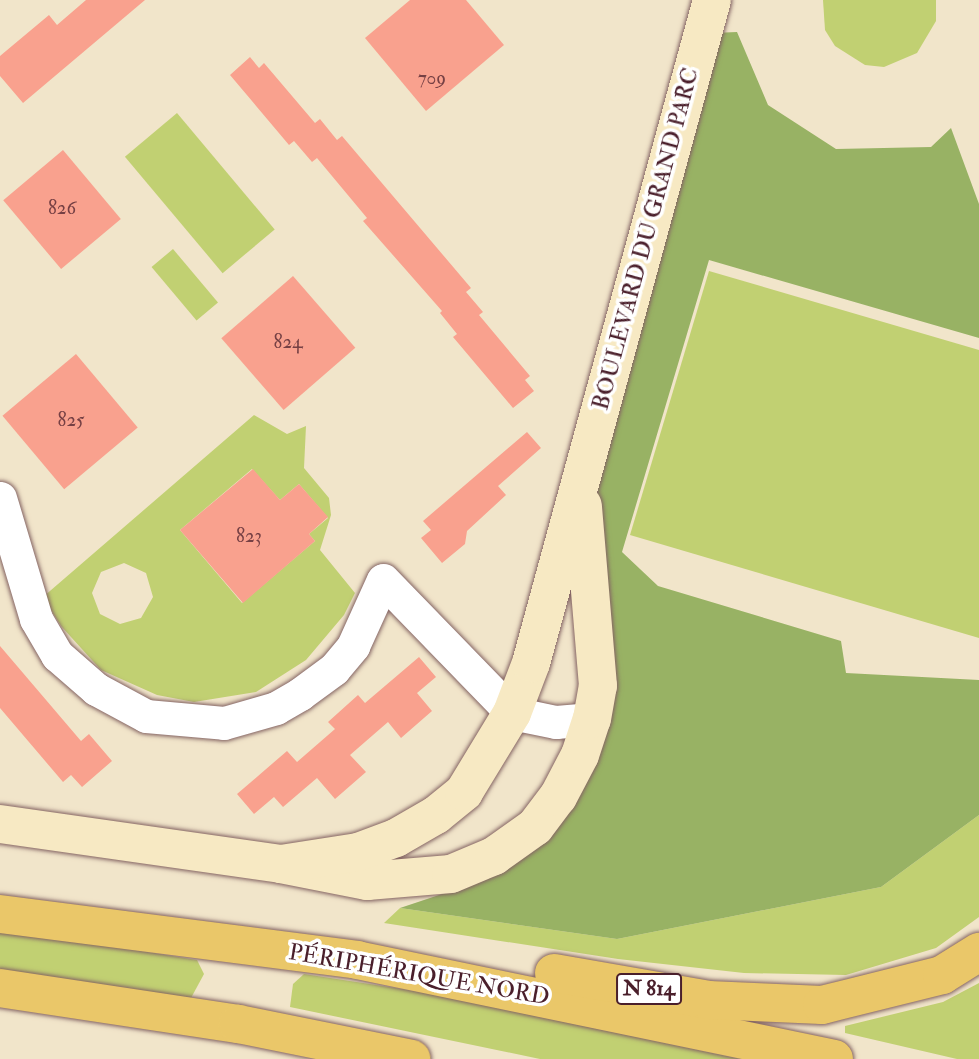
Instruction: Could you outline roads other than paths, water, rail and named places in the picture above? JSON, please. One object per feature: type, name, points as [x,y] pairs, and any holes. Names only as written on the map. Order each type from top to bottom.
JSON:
[{"type":"highway","name":"PÉRIPHÉRIQUE NORD","points":[[0,914],[357,960],[834,1059]]},
{"type":"highway","name":"N 814","points":[[357,960],[407,946],[708,1000],[822,1006],[942,975],[979,952]]},
{"type":"highway","points":[[0,988],[239,1024],[412,1059]]},
{"type":"street","name":"BOULEVARD DU GRAND PARC","points":[[281,864],[358,852],[396,838],[436,815],[464,792],[512,713],[531,663],[712,0]]},
{"type":"street","name":"BOULEVARD DU GRAND PARC","points":[[0,824],[281,864],[354,879],[405,880],[452,874],[494,856],[535,827],[558,797],[580,755],[592,719],[598,687],[581,478]]},
{"type":"street","points":[[0,498],[36,619],[57,655],[120,705],[146,716],[199,723],[237,720],[276,708],[334,669],[353,646],[383,580],[512,713],[556,722],[592,719]]}]
